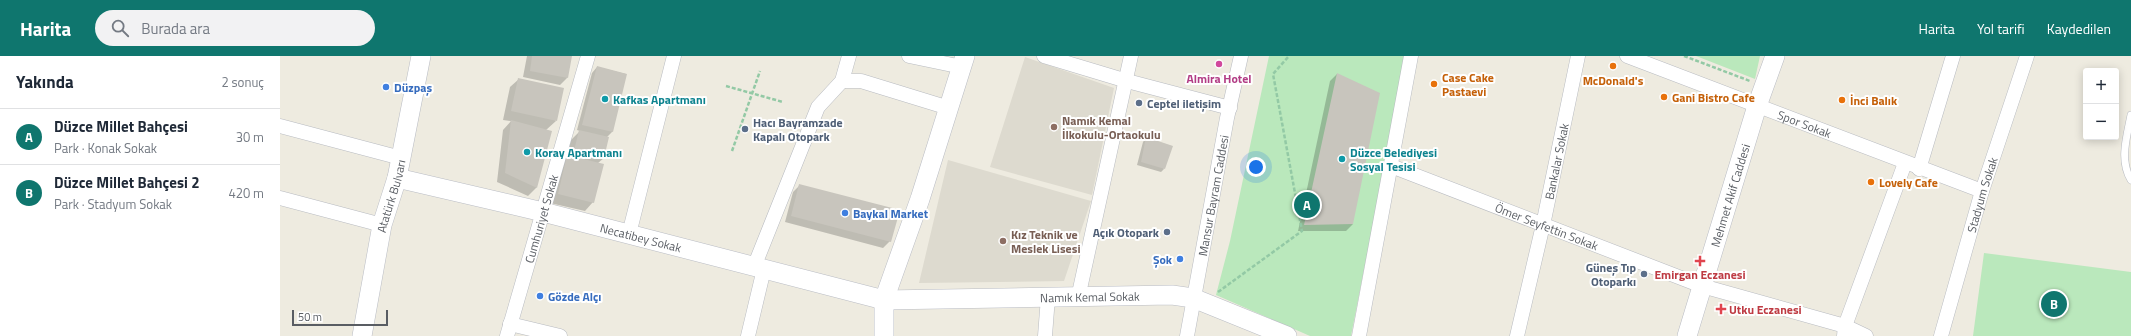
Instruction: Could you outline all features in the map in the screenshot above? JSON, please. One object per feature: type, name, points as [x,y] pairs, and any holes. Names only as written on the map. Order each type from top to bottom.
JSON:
[{"type":"street","name":"Atatürk Bulvarı","points":[[362,336],[382,226],[397,178],[421,56]]},
{"type":"street","name":"Cumhuriyet Sokak","points":[[508,330],[588,56]]},
{"type":"street","points":[[629,234],[674,56]]},
{"type":"street","points":[[748,336],[759,268],[818,107],[842,81],[849,56]]},
{"type":"street","points":[[884,336],[884,300],[920,199],[963,62],[909,56]]},
{"type":"street","points":[[1044,56],[1127,82],[1230,108]]},
{"type":"street","points":[[1078,298],[1127,82],[1131,56]]},
{"type":"street","name":"Mansur Bayram Caddesi","points":[[1187,336],[1199,300],[1230,108],[1241,56]]},
{"type":"street","points":[[1359,336],[1411,56]]},
{"type":"street","name":"Bankalar Sokak","points":[[1517,336],[1543,225],[1578,56]]},
{"type":"street","name":"Spor Sokak","points":[[1627,56],[1982,192]]},
{"type":"street","name":"Mehmet Akif Caddesi","points":[[1687,336],[1757,106],[1775,56]]},
{"type":"street","points":[[1920,169],[1952,56]]},
{"type":"street","name":"Stadyum Sokak","points":[[1941,336],[1982,192],[2027,56]]},
{"type":"street","points":[[842,81],[861,81],[949,108]]},
{"type":"street","points":[[280,126],[401,158]]},
{"type":"street","points":[[1844,331],[1905,162]]},
{"type":"street","name":"Ömer Seyfettin Sokak","points":[[1391,166],[1702,286],[1844,331],[1866,336]]},
{"type":"street","name":"Necatibey Sokak","points":[[397,178],[543,212],[884,300]]},
{"type":"street","points":[[280,198],[382,226]]},
{"type":"street","name":"Namık Kemal Sokak","points":[[884,300],[1048,297],[1078,298],[1172,295],[1199,300],[1287,336]]},
{"type":"street","points":[[1045,336],[1048,297]]},
{"type":"street","points":[[508,330],[560,336]]},
{"type":"lane","points":[[2131,119],[2124,157],[2126,172],[2131,180]]},
{"type":"path","points":[[1199,300],[1302,231],[1273,74],[1289,56]]},
{"type":"path","points":[[1684,56],[1750,81],[1754,75]]},
{"type":"path","points":[[732,151],[760,71]]},
{"type":"path","points":[[726,86],[783,102]]},
{"type":"shaded area","name":"Namık Kemal İlkokulu-Ortaokulu","points":[[1025,57],[1114,88],[1092,195],[990,167]]},
{"type":"shaded area","name":"Kız Teknik ve Meslek Lisesi","points":[[948,160],[1091,201],[1064,281],[919,283]]},
{"type":"green space","points":[[1269,56],[1406,56],[1351,336],[1310,336],[1216,295],[1230,241]]},
{"type":"green space","points":[[1696,56],[1760,56],[1755,79]]},
{"type":"green space","points":[[1984,253],[2131,272],[2131,336],[1973,336]]},
{"type":"building","points":[[532,56],[572,56],[568,78],[530,71]]},
{"type":"building","name":"Kafkas Apartmanı","points":[[597,66],[627,74],[613,132],[582,125]]},
{"type":"building","name":"Düzce Belediyesi Sosyal Tesisi","points":[[1337,73],[1380,93],[1353,224],[1304,225]]},
{"type":"building","points":[[518,78],[564,88],[557,121],[511,111]]},
{"type":"building","name":"Koray Apartmanı","points":[[511,120],[552,131],[537,188],[505,173]]},
{"type":"building","points":[[579,130],[609,137],[604,158],[574,151]]},
{"type":"building","points":[[1146,137],[1173,146],[1165,169],[1141,162]]},
{"type":"building","points":[[567,155],[604,164],[594,203],[558,194]]},
{"type":"building","name":"Baykal Market","points":[[799,184],[900,210],[891,242],[791,216]]},
{"type":"place","name":"Almira Hotel","points":[[1219,64]]},
{"type":"place","name":"McDonald's","points":[[1613,66]]},
{"type":"place","name":"Case Cake Pastaevi","points":[[1434,84]]},
{"type":"place","name":"Düzpaş","points":[[386,87]]},
{"type":"place","name":"Gani Bistro Cafe","points":[[1664,97]]},
{"type":"place","name":"Kafkas Apartmanı","points":[[605,99]]},
{"type":"place","name":"İnci Balık","points":[[1842,100]]},
{"type":"place","name":"Ceptel iletişim","points":[[1139,103]]},
{"type":"place","name":"Namık Kemal İlkokulu-Ortaokulu","points":[[1054,127]]},
{"type":"place","name":"Hacı Bayramzade Kapalı Otopark","points":[[745,129]]},
{"type":"place","name":"Koray Apartmanı","points":[[527,152]]},
{"type":"place","name":"Düzce Belediyesi Sosyal Tesisi","points":[[1342,159]]},
{"type":"place","name":"Lovely Cafe","points":[[1871,182]]},
{"type":"place","name":"Düzce Millet Bahçesi","points":[[1307,205]]},
{"type":"place","name":"Baykal Market","points":[[845,213]]},
{"type":"place","name":"Açık Otopark","points":[[1167,232]]},
{"type":"place","name":"Kız Teknik ve Meslek Lisesi","points":[[1003,241]]},
{"type":"place","name":"Şok","points":[[1180,259]]},
{"type":"place","name":"Emirgan Eczanesi","points":[[1700,261]]},
{"type":"place","name":"Güneş Tıp Otoparkı","points":[[1644,274]]},
{"type":"place","name":"Gözde Alçı","points":[[540,296]]},
{"type":"place","name":"Düzce Millet Bahçesi 2","points":[[2054,304]]},
{"type":"place","name":"Utku Eczanesi","points":[[1721,309]]}]
